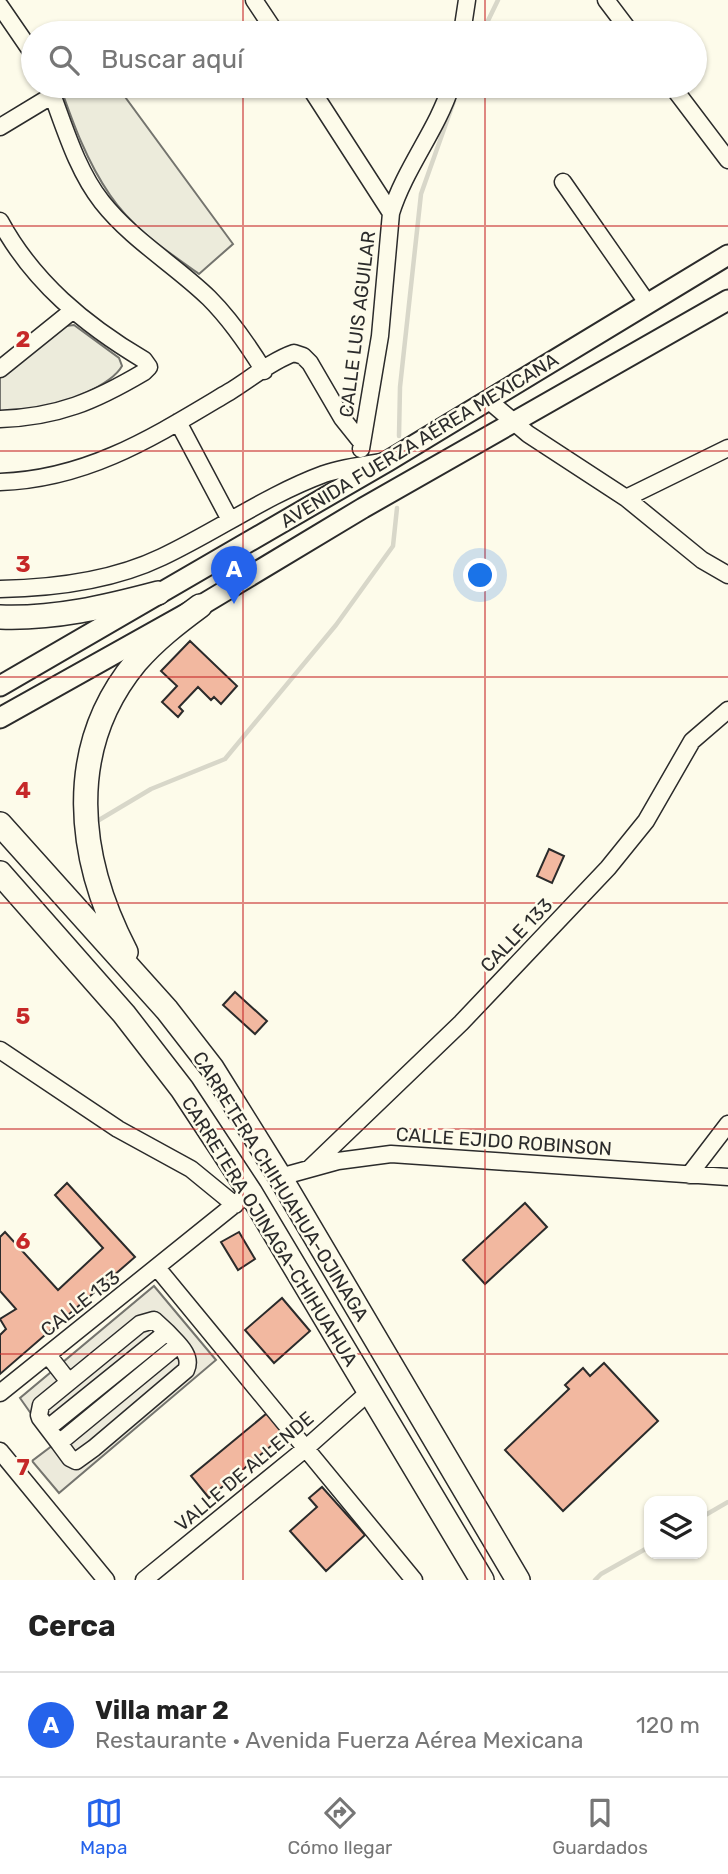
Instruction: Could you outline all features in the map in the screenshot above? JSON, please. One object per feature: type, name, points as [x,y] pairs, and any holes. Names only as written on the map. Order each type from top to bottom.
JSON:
[{"type":"highway","points":[[0,617],[48,617],[85,612],[158,593]]},
{"type":"highway","points":[[141,979],[112,923],[93,871],[85,819],[86,778],[99,728],[109,705],[135,664],[164,633],[200,606]]},
{"type":"highway","name":"CARRETERA CHIHUAHUA-OJINAGA","points":[[0,824],[141,979],[212,1068],[280,1177],[517,1580]]},
{"type":"highway","name":"CARRETERA OJINAGA-CHIHUAHUA","points":[[0,873],[124,1014],[182,1089],[243,1199],[369,1392],[482,1580]]},
{"type":"main road","name":"AVENIDA FUERZA AÉREA MEXICANA","points":[[0,686],[388,461],[728,255]]},
{"type":"main road","name":"AVENIDA FUERZA AÉREA MEXICANA","points":[[0,718],[200,606],[728,300]]},
{"type":"street","points":[[254,0],[268,21]]},
{"type":"street","points":[[464,21],[467,0]]},
{"type":"street","points":[[606,0],[622,21]]},
{"type":"street","points":[[0,6],[21,37]]},
{"type":"street","points":[[0,127],[40,98]]},
{"type":"street","points":[[54,98],[80,165],[102,202],[118,220],[209,298],[239,333],[264,371]]},
{"type":"street","name":"CALLE LUIS AGUILAR","points":[[317,98],[391,213],[380,336],[357,466]]},
{"type":"street","points":[[391,213],[412,164],[446,98]]},
{"type":"street","points":[[681,98],[728,160]]},
{"type":"street","points":[[562,182],[648,303]]},
{"type":"street","points":[[0,221],[5,245],[72,311],[144,360],[149,367],[106,394],[62,412],[0,419]]},
{"type":"street","points":[[0,369],[72,311]]},
{"type":"street","points":[[0,482],[46,478],[116,456],[289,355],[299,354],[306,359],[342,418],[362,443]]},
{"type":"street","points":[[488,400],[546,446],[626,498],[702,560],[728,575]]},
{"type":"street","points":[[178,422],[230,520]]},
{"type":"street","points":[[626,498],[728,449]]},
{"type":"street","points":[[0,589],[67,584],[138,567],[162,557],[290,488],[326,474],[388,461]]},
{"type":"street","name":"CALLE 133","points":[[309,1169],[461,1023],[608,868],[646,821],[692,741],[728,709]]},
{"type":"street","points":[[0,1050],[118,1129],[243,1199]]},
{"type":"street","points":[[689,1175],[728,1124]]},
{"type":"street","name":"CALLE EJIDO ROBINSON","points":[[280,1177],[362,1156],[391,1154],[728,1177]]},
{"type":"street","name":"CALLE 133","points":[[0,1393],[243,1199]]},
{"type":"street","points":[[158,1269],[414,1580]]},
{"type":"street","points":[[154,1320],[173,1338],[188,1358],[186,1370],[94,1448],[79,1459],[73,1460],[67,1456],[38,1415],[39,1408],[46,1399],[106,1350],[128,1331],[154,1320]]},
{"type":"street","points":[[84,1327],[106,1350]]},
{"type":"street","points":[[48,1428],[173,1338]]},
{"type":"street","points":[[59,1443],[173,1338]]},
{"type":"street","points":[[48,1355],[69,1382]]},
{"type":"street","name":"VALLE DE ALLENDE","points":[[144,1580],[305,1449],[369,1392]]},
{"type":"street","points":[[0,1451],[106,1580]]},
{"type":"shaded area","points":[[64,98],[126,98],[233,244],[199,274],[163,248],[129,218],[110,195],[94,169]]},
{"type":"shaded area","points":[[74,325],[119,358],[122,366],[116,373],[85,394],[48,407],[30,411],[0,411],[0,375],[66,326]]},
{"type":"shaded area","points":[[154,1286],[216,1360],[59,1493],[32,1461],[53,1445],[20,1398]]},
{"type":"building","points":[[190,641],[237,686],[221,704],[214,697],[211,700],[198,687],[179,707],[183,711],[178,717],[162,702],[177,686],[161,671]]},
{"type":"building","points":[[549,849],[564,856],[552,883],[537,876]]},
{"type":"building","points":[[235,992],[267,1021],[255,1034],[223,1005]]},
{"type":"building","points":[[67,1183],[135,1257],[0,1374],[0,1335],[6,1329],[0,1319],[16,1309],[0,1291],[0,1237],[5,1232],[58,1290],[103,1248],[55,1195]]},
{"type":"building","points":[[525,1203],[547,1227],[485,1284],[463,1260]]},
{"type":"building","points":[[239,1232],[255,1259],[238,1270],[221,1242]]},
{"type":"building","points":[[282,1298],[310,1331],[274,1363],[245,1330]]},
{"type":"building","points":[[604,1363],[658,1421],[563,1511],[505,1450],[569,1389],[565,1385],[583,1368],[590,1376]]},
{"type":"building","points":[[272,1409],[290,1430],[209,1498],[191,1476]]},
{"type":"building","points":[[322,1487],[365,1535],[326,1571],[290,1531],[317,1507],[309,1498]]},
{"type":"waterway","points":[[488,21],[498,0]]},
{"type":"waterway","points":[[399,436],[400,387],[421,194],[454,101]]},
{"type":"waterway","points":[[94,823],[151,789],[225,759],[336,625],[393,546],[397,508]]},
{"type":"waterway","points":[[707,1514],[728,1502]]},
{"type":"waterway","points":[[595,1580],[644,1550]]},
{"type":"place","name":"Villa mar 2","points":[[234,604]]}]
